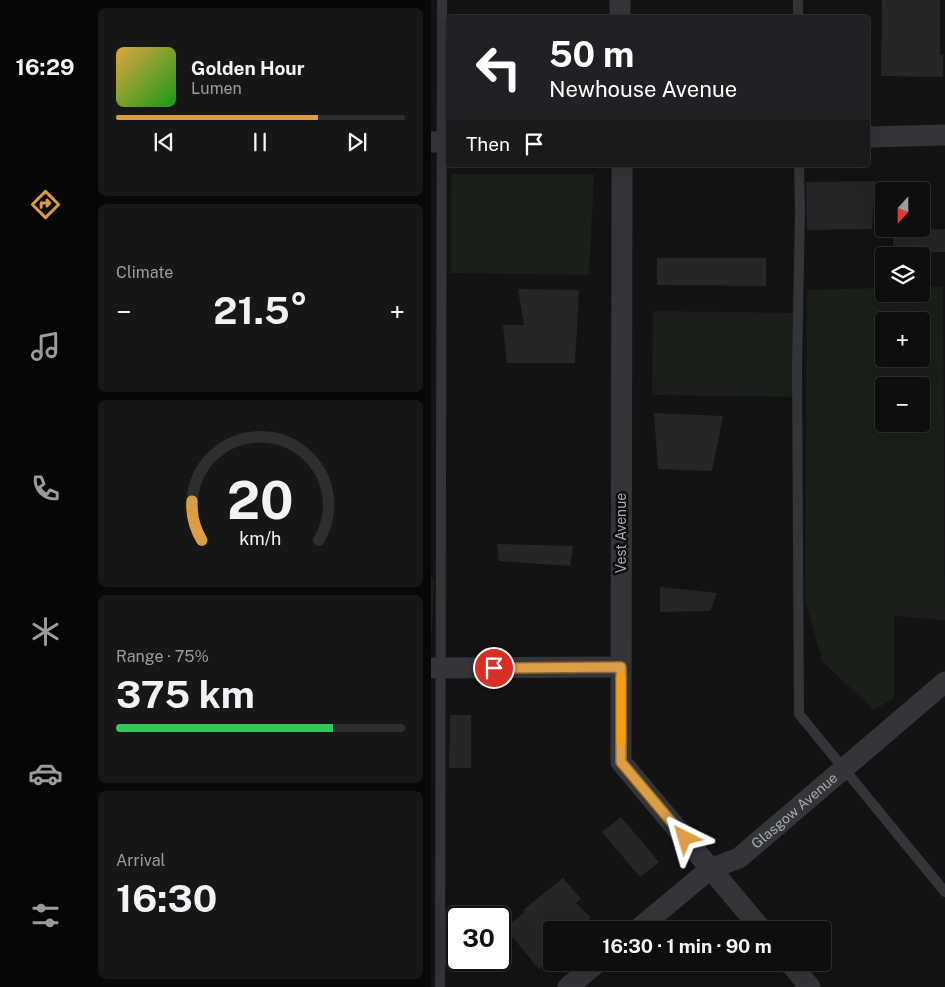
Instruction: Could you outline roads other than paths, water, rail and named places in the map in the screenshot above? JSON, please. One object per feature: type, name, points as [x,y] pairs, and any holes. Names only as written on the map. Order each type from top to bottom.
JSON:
[{"type":"street","points":[[620,0],[620,15]]},
{"type":"street","points":[[870,137],[945,135]]},
{"type":"street","name":"Vest Avenue","points":[[622,167],[621,762],[754,921]]},
{"type":"street","points":[[436,668],[621,667]]},
{"type":"street","name":"Glasgow Avenue","points":[[648,921],[710,869],[739,858],[945,682]]},
{"type":"street","points":[[577,984],[589,971]]},
{"type":"street","points":[[797,971],[810,987]]},
{"type":"lane","points":[[440,987],[436,668],[442,0]]},
{"type":"lane","points":[[798,0],[798,15]]},
{"type":"lane","points":[[799,167],[797,368],[799,714],[945,892]]}]
